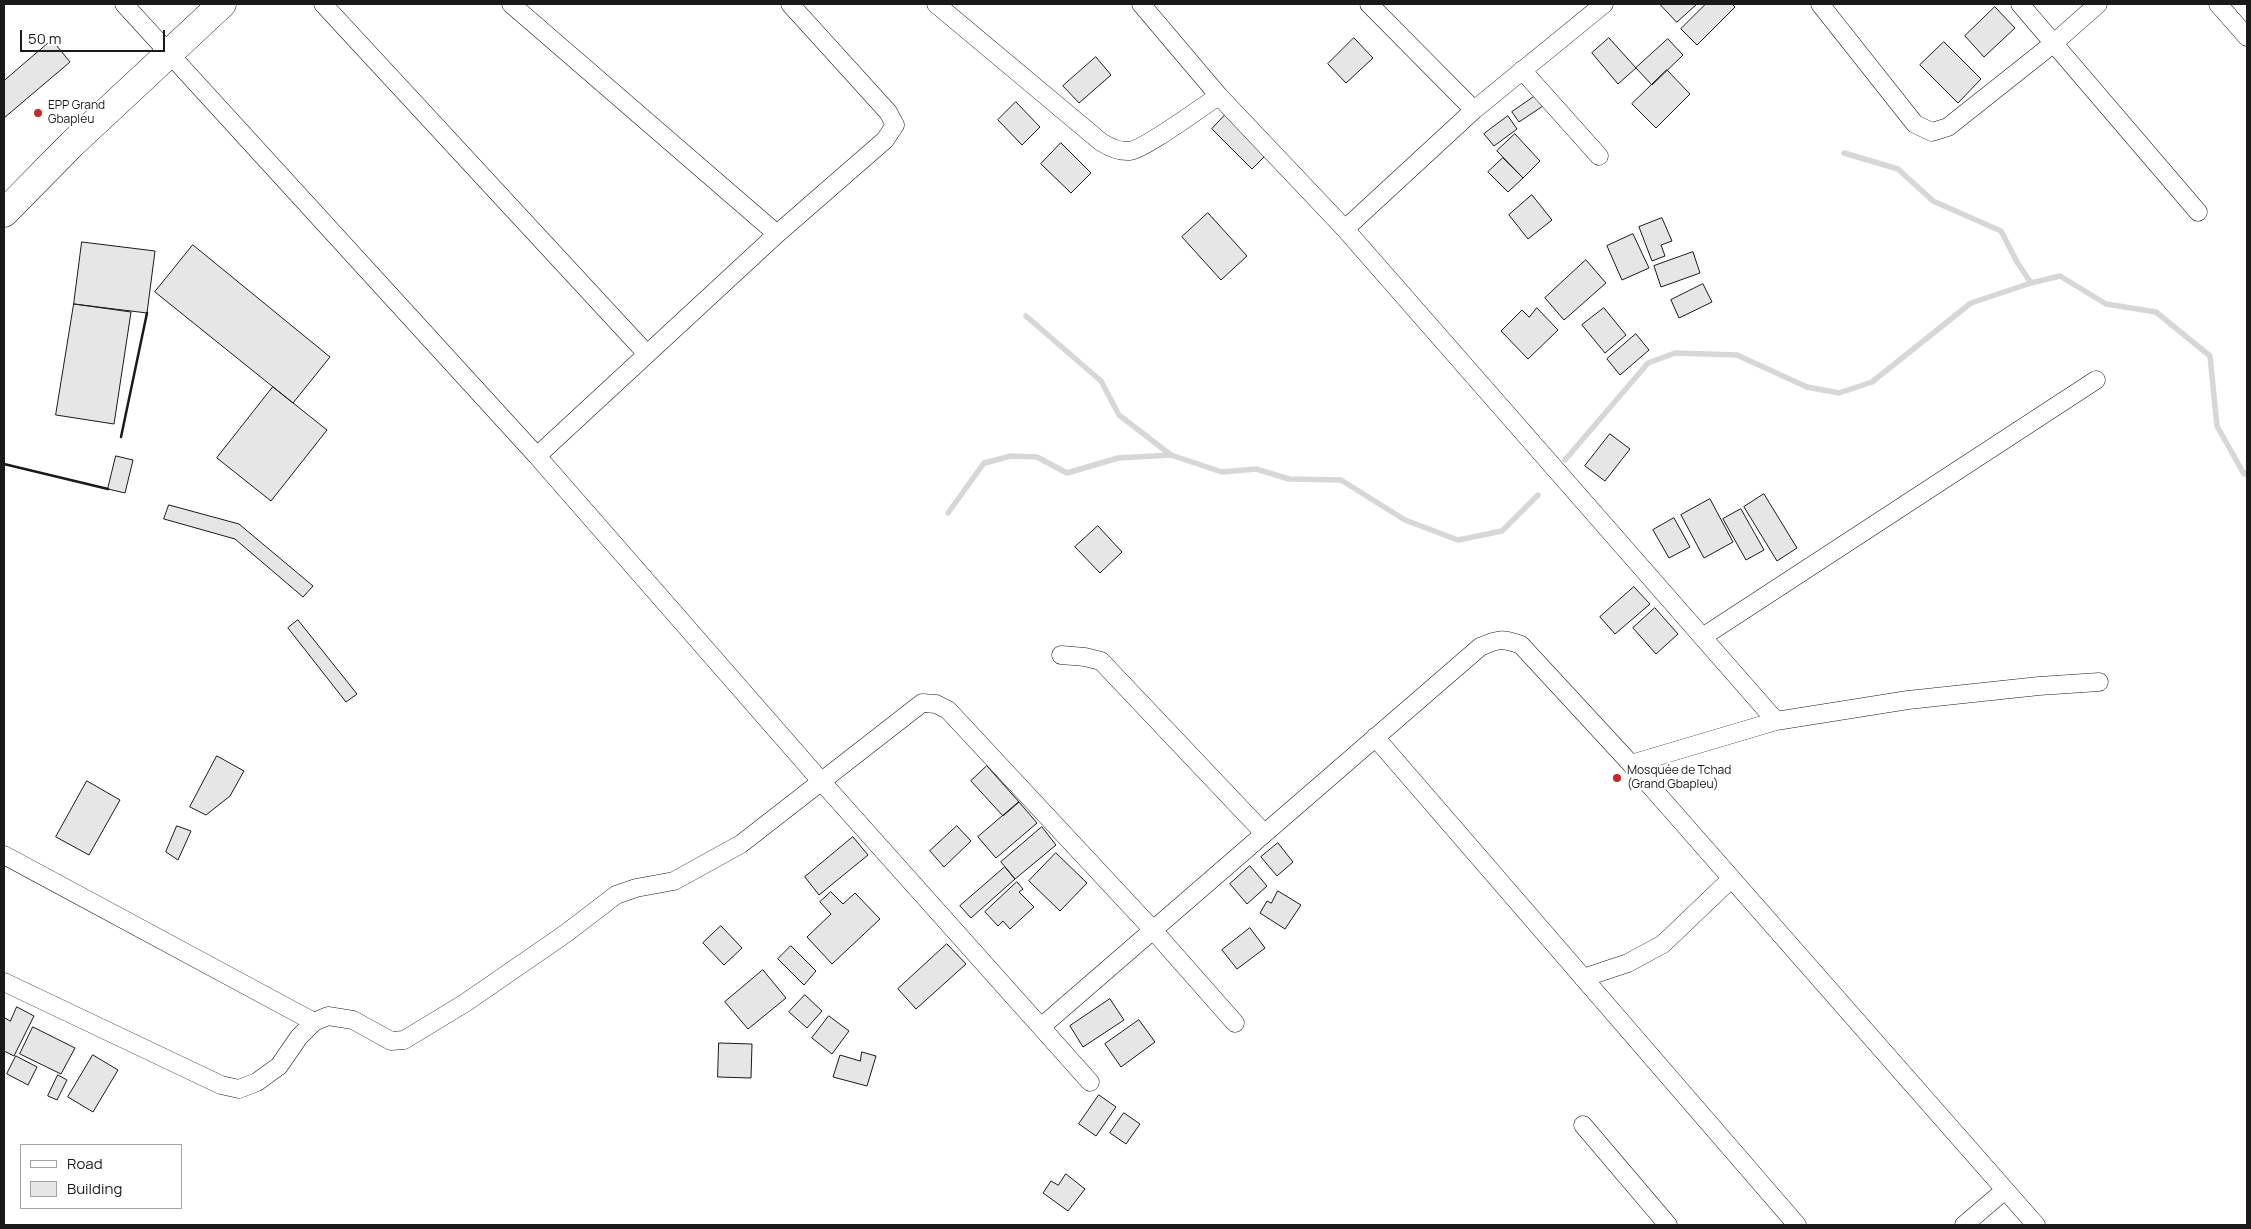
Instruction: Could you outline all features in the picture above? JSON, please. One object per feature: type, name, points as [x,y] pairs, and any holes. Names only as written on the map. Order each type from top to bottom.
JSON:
[{"type":"main road","points":[[4,213],[72,144],[168,52],[222,4]]},
{"type":"street","points":[[124,4],[537,456],[821,781],[1090,1082]]},
{"type":"street","points":[[323,4],[647,354]]},
{"type":"street","points":[[511,4],[776,234]]},
{"type":"street","points":[[537,456],[776,234],[885,140],[895,125],[888,112],[790,4]]},
{"type":"street","points":[[936,4],[1101,142],[1113,149],[1130,151],[1146,144],[1219,96]]},
{"type":"street","points":[[1141,4],[1219,96],[1344,228],[1776,720]]},
{"type":"street","points":[[1368,4],[1474,110]]},
{"type":"street","points":[[1344,228],[1474,110],[1604,4]]},
{"type":"street","points":[[1820,4],[1915,124],[1932,132],[1948,126],[2054,43],[2098,4]]},
{"type":"street","points":[[2020,4],[2198,212]]},
{"type":"street","points":[[2218,4],[2247,37]]},
{"type":"street","points":[[1522,70],[1598,156]]},
{"type":"street","points":[[1704,636],[2096,380]]},
{"type":"street","points":[[1041,1027],[1480,647],[1505,639],[1521,645],[1631,764],[2036,1225]]},
{"type":"street","points":[[1061,655],[1101,661],[1264,833]]},
{"type":"street","points":[[1631,764],[1776,720],[1908,700],[2039,686],[2099,682]]},
{"type":"street","points":[[4,982],[221,1085],[240,1089],[257,1082],[279,1066],[299,1037],[314,1022],[328,1016],[352,1020],[391,1041],[404,1040],[464,1003],[565,934],[616,894],[636,888],[674,882],[741,844],[922,703],[936,704],[948,710],[1153,930],[1235,1023]]},
{"type":"street","points":[[1375,737],[1797,1225]]},
{"type":"street","points":[[4,855],[314,1022]]},
{"type":"street","points":[[1583,978],[1628,963],[1663,944],[1731,879]]},
{"type":"street","points":[[1583,1125],[1668,1225]]},
{"type":"street","points":[[1964,1225],[2005,1190]]},
{"type":"building","points":[[1660,4],[1697,4],[1677,22]]},
{"type":"building","points":[[1706,4],[1732,4],[1735,7],[1697,45],[1681,29]]},
{"type":"building","points":[[1995,7],[2015,28],[1984,57],[1965,36]]},
{"type":"building","points":[[1354,38],[1373,58],[1346,83],[1328,64]]},
{"type":"building","points":[[1609,38],[1636,68],[1618,84],[1592,53]]},
{"type":"building","points":[[1668,39],[1683,55],[1652,85],[1636,68]]},
{"type":"building","points":[[52,40],[70,62],[4,118],[4,81]]},
{"type":"building","points":[[1944,42],[1981,79],[1958,103],[1920,65]]},
{"type":"building","points":[[1096,57],[1111,75],[1079,103],[1063,86]]},
{"type":"building","points":[[1667,70],[1690,94],[1656,128],[1632,104]]},
{"type":"building","points":[[1538,94],[1546,104],[1519,122],[1512,112]]},
{"type":"building","points":[[1016,102],[1040,127],[1022,145],[998,120]]},
{"type":"building","points":[[1226,114],[1267,154],[1252,169],[1212,129]]},
{"type":"building","points":[[1508,116],[1517,129],[1494,146],[1484,134]]},
{"type":"building","points":[[1515,134],[1540,161],[1523,178],[1497,151]]},
{"type":"building","points":[[1061,143],[1091,173],[1071,193],[1041,164]]},
{"type":"building","points":[[1503,158],[1523,178],[1508,192],[1488,172]]},
{"type":"building","points":[[1532,195],[1552,220],[1528,239],[1509,215]]},
{"type":"building","points":[[1208,213],[1247,256],[1221,280],[1182,237]]},
{"type":"building","points":[[1662,218],[1672,241],[1661,245],[1665,256],[1652,261],[1639,227]]},
{"type":"building","points":[[1633,234],[1649,268],[1622,280],[1607,246]]},
{"type":"building","points":[[82,242],[155,251],[147,313],[74,304]]},
{"type":"building","points":[[193,245],[330,357],[293,403],[155,292]]},
{"type":"building","points":[[1693,252],[1700,273],[1661,287],[1654,266]]},
{"type":"building","points":[[1586,260],[1606,283],[1564,320],[1545,298]]},
{"type":"building","points":[[1703,284],[1712,302],[1679,318],[1671,300]]},
{"type":"building","points":[[74,304],[131,312],[114,424],[56,415]]},
{"type":"building","points":[[1537,308],[1558,330],[1528,359],[1501,331],[1522,310],[1529,317]]},
{"type":"building","points":[[1604,308],[1626,335],[1605,353],[1582,325]]},
{"type":"building","points":[[1636,334],[1649,350],[1620,375],[1607,359]]},
{"type":"building","points":[[273,387],[327,430],[271,501],[217,458]]},
{"type":"building","points":[[1610,434],[1630,449],[1605,481],[1585,466]]},
{"type":"building","points":[[116,456],[133,460],[125,493],[108,489]]},
{"type":"building","points":[[1764,494],[1797,548],[1777,561],[1744,507]]},
{"type":"building","points":[[1710,499],[1733,542],[1704,558],[1681,515]]},
{"type":"building","points":[[169,505],[239,524],[313,586],[303,597],[235,539],[164,519]]},
{"type":"building","points":[[1741,509],[1764,550],[1746,560],[1723,519]]},
{"type":"building","points":[[1674,518],[1690,547],[1669,558],[1653,530]]},
{"type":"building","points":[[1098,526],[1122,552],[1100,573],[1075,547]]},
{"type":"building","points":[[1634,587],[1650,604],[1615,634],[1600,617]]},
{"type":"building","points":[[1655,608],[1678,634],[1656,654],[1633,628]]},
{"type":"building","points":[[298,620],[357,694],[346,702],[288,628]]},
{"type":"building","points":[[217,756],[244,771],[230,796],[206,815],[190,807]]},
{"type":"building","points":[[987,766],[1019,802],[1003,816],[971,781]]},
{"type":"building","points":[[87,781],[120,800],[89,855],[56,837]]},
{"type":"building","points":[[1019,802],[1037,823],[996,858],[978,837]]},
{"type":"building","points":[[177,826],[191,831],[178,860],[166,852]]},
{"type":"building","points":[[957,826],[971,841],[944,867],[930,851]]},
{"type":"building","points":[[1042,827],[1056,845],[1015,879],[1001,862]]},
{"type":"building","points":[[853,837],[868,855],[819,895],[805,877]]},
{"type":"building","points":[[1278,843],[1293,862],[1277,876],[1261,857]]},
{"type":"building","points":[[1056,853],[1087,883],[1060,911],[1029,881]]},
{"type":"building","points":[[1250,866],[1267,886],[1247,904],[1230,884]]},
{"type":"building","points":[[1005,867],[1015,879],[971,918],[960,906]]},
{"type":"building","points":[[1017,882],[1023,889],[1019,892],[1034,907],[1010,929],[1003,921],[998,926],[985,912]]},
{"type":"building","points":[[1278,891],[1301,905],[1285,929],[1260,913],[1267,901],[1271,903]]},
{"type":"building","points":[[831,892],[843,904],[855,893],[880,919],[832,964],[807,937],[831,914],[820,902]]},
{"type":"building","points":[[721,926],[742,948],[724,965],[703,943]]},
{"type":"building","points":[[1250,928],[1265,948],[1237,969],[1222,950]]},
{"type":"building","points":[[947,944],[966,964],[916,1009],[898,989]]},
{"type":"building","points":[[791,946],[816,971],[804,985],[778,959]]},
{"type":"building","points":[[763,970],[786,998],[748,1029],[725,1002]]},
{"type":"building","points":[[805,995],[822,1011],[807,1028],[789,1012]]},
{"type":"building","points":[[1110,999],[1124,1020],[1083,1047],[1070,1026]]},
{"type":"building","points":[[17,1007],[34,1016],[14,1056],[4,1051],[4,1021],[5,1018],[10,1021]]},
{"type":"building","points":[[829,1016],[849,1031],[832,1054],[812,1038]]},
{"type":"building","points":[[1139,1020],[1155,1042],[1121,1067],[1105,1044]]},
{"type":"building","points":[[33,1027],[75,1048],[61,1074],[20,1054]]},
{"type":"building","points":[[719,1043],[752,1044],[751,1078],[718,1077]]},
{"type":"building","points":[[862,1052],[876,1056],[867,1086],[833,1077],[840,1055],[860,1061]]},
{"type":"building","points":[[93,1055],[118,1070],[93,1112],[68,1097]]},
{"type":"building","points":[[16,1056],[37,1067],[28,1085],[7,1074]]},
{"type":"building","points":[[58,1075],[67,1080],[57,1100],[48,1096]]},
{"type":"building","points":[[1099,1095],[1116,1107],[1096,1136],[1079,1124]]},
{"type":"building","points":[[1124,1113],[1140,1124],[1126,1144],[1110,1133]]},
{"type":"building","points":[[1066,1174],[1085,1189],[1068,1211],[1043,1193],[1051,1181],[1058,1185]]},
{"type":"waterway","points":[[1844,153],[1898,169],[1933,201],[2001,231],[2017,262],[2031,283]]},
{"type":"waterway","points":[[1565,460],[1648,363],[1675,353],[1737,355],[1807,387],[1839,393],[1872,382],[1971,303],[2031,283],[2060,276],[2106,304],[2156,312],[2210,356],[2217,426],[2244,474],[2247,473]]},
{"type":"waterway","points":[[1026,316],[1101,381],[1119,415],[1171,455]]},
{"type":"waterway","points":[[948,513],[984,463],[1011,456],[1037,457],[1067,473],[1118,458],[1171,455],[1222,472],[1256,469],[1289,479],[1341,480],[1405,520],[1458,540],[1502,531],[1538,495]]},
{"type":"wall","points":[[121,437],[147,313]]},
{"type":"wall","points":[[4,464],[108,489]]},
{"type":"place","name":"EPP Grand Gbapleu","points":[[38,113]]},
{"type":"place","name":"Mosquée de Tchad (Grand Gbapleu)","points":[[1617,778]]}]
